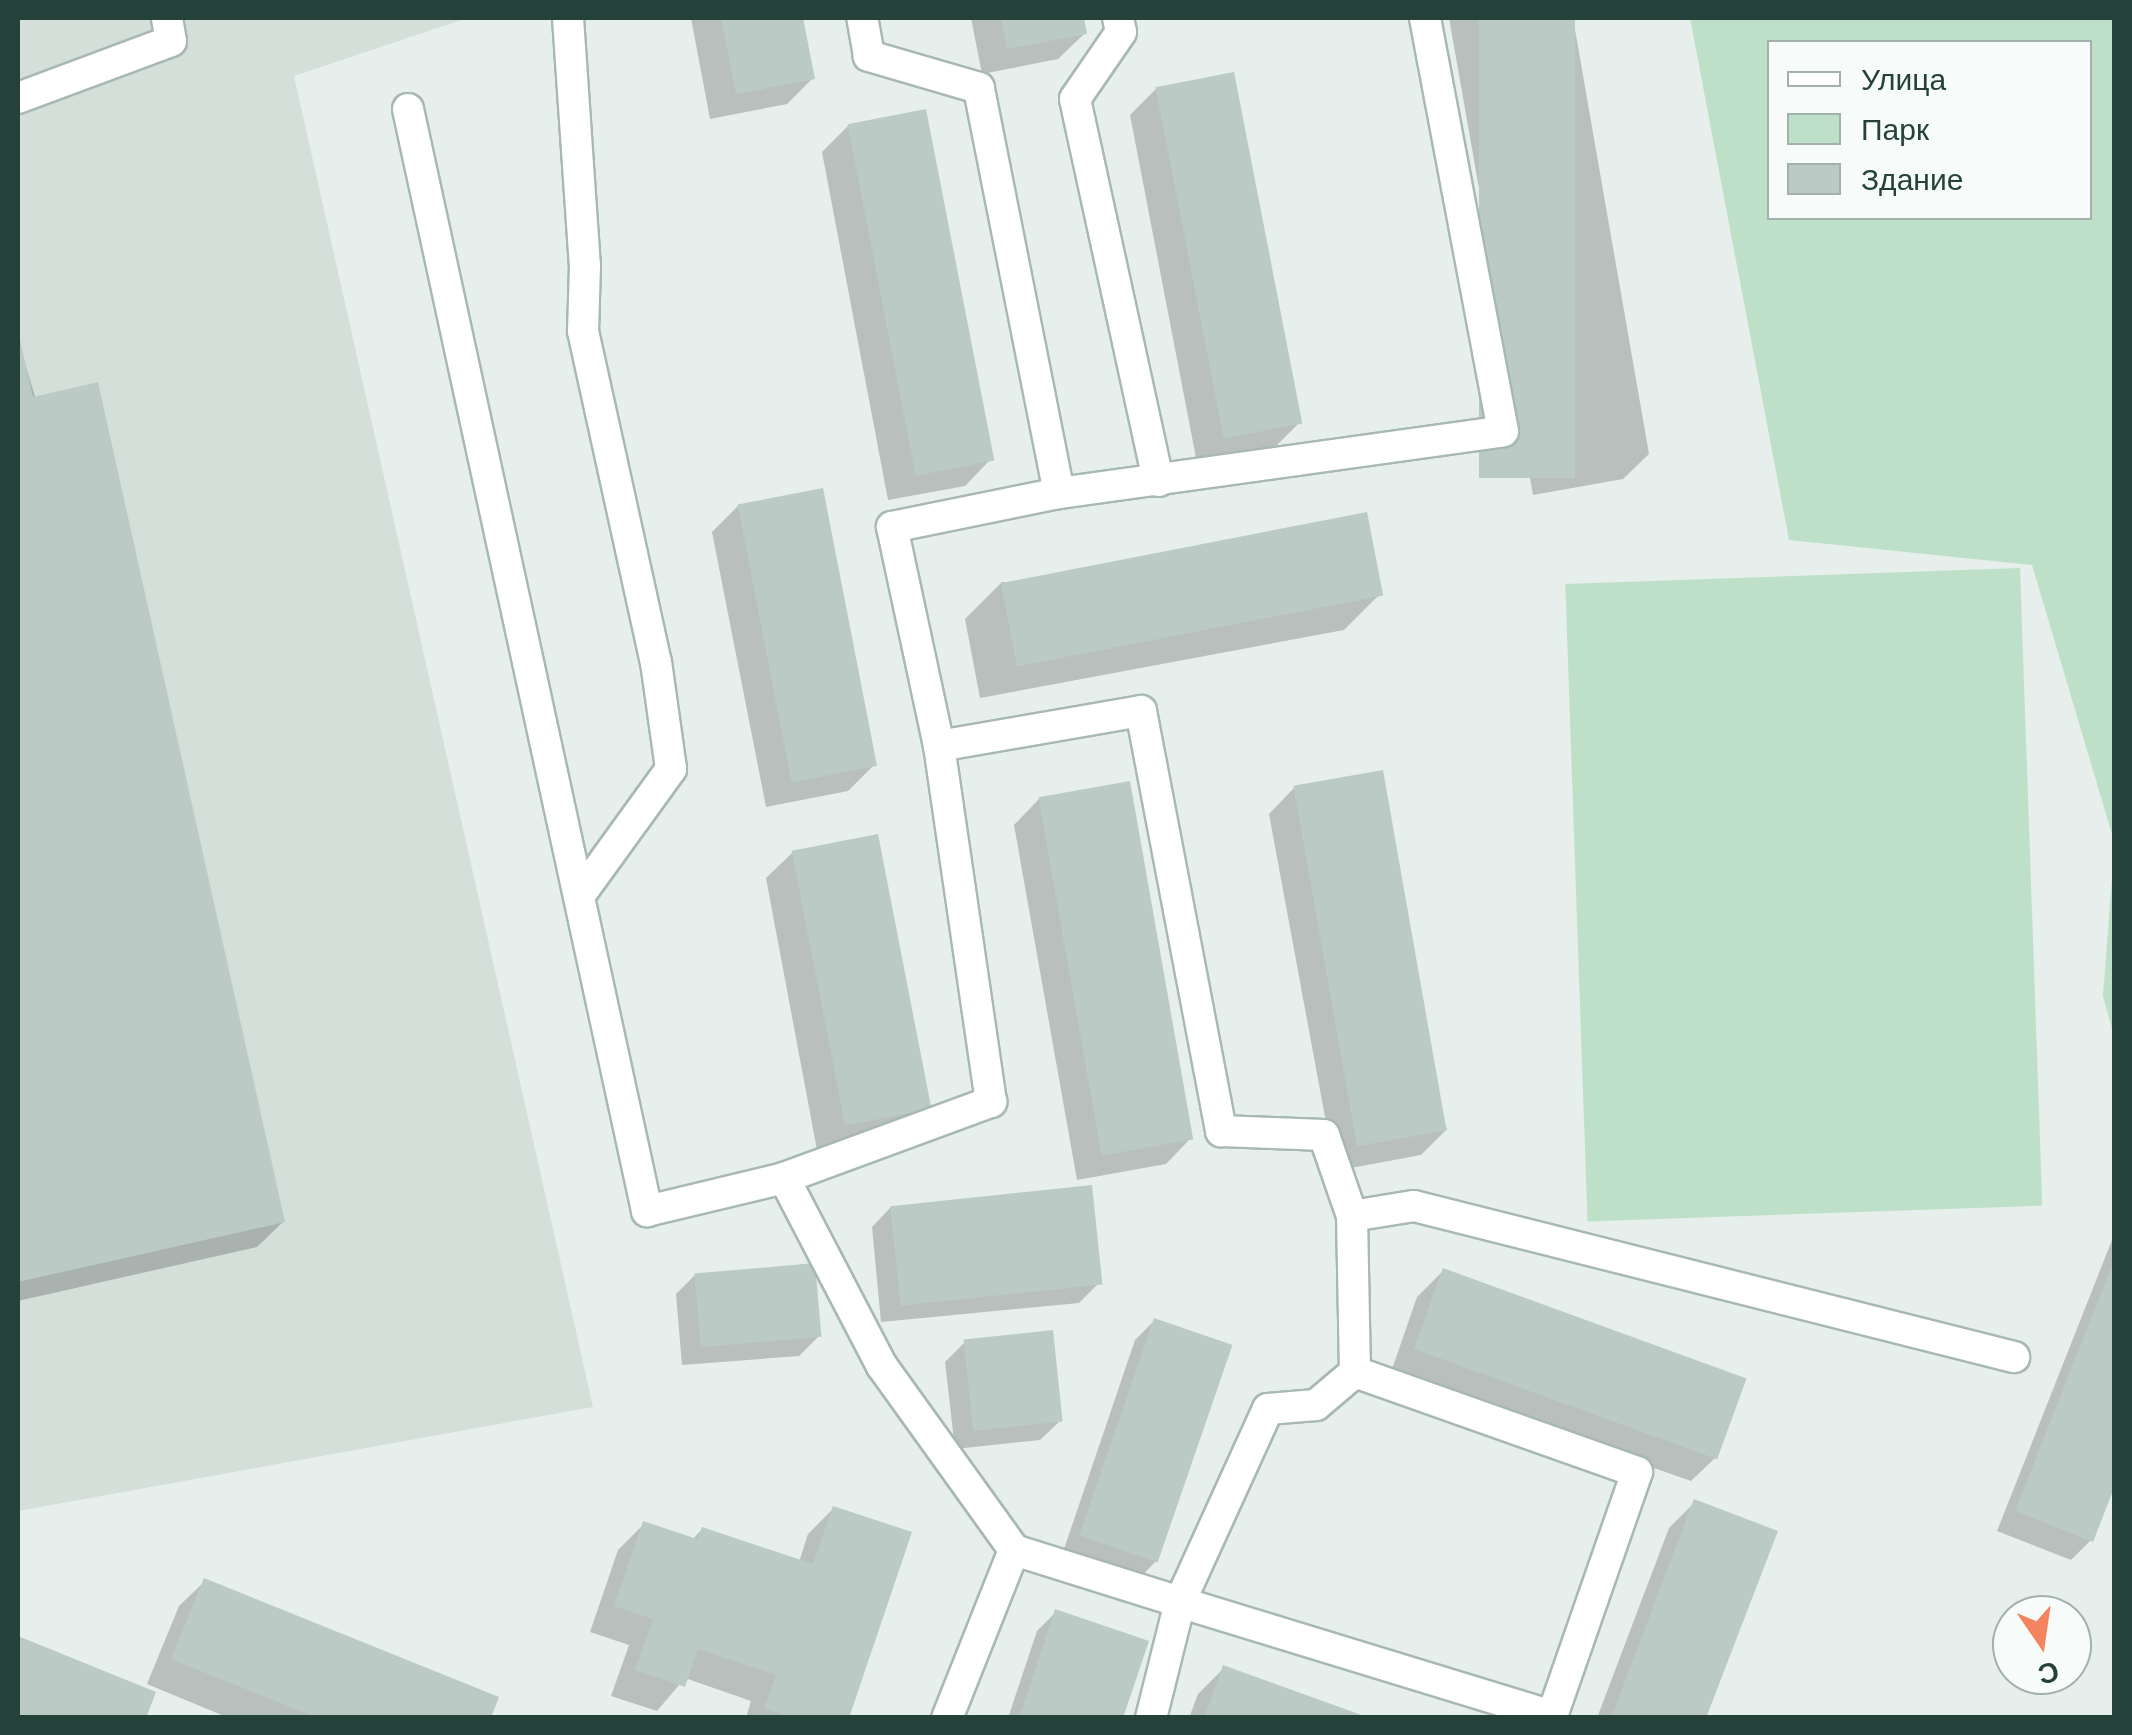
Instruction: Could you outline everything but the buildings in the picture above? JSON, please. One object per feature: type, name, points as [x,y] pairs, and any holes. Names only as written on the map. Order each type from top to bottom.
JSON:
[{"type":"street","points":[[18,98],[171,41],[167,18]]},
{"type":"street","points":[[568,18],[585,265],[583,330],[656,662],[671,769],[578,896]]},
{"type":"street","points":[[862,18],[869,56],[979,88],[1059,494]]},
{"type":"street","points":[[1118,18],[1121,32],[1075,100],[1158,482]]},
{"type":"street","points":[[408,109],[647,1210],[784,1178],[991,1102],[939,746],[892,527],[1059,494],[1503,432],[1425,18]]},
{"type":"street","points":[[939,746],[1141,711],[1221,1131],[1324,1136],[1352,1216],[1355,1372]]},
{"type":"street","points":[[784,1178],[882,1366],[1014,1550],[1552,1716],[1637,1472],[1355,1372]]},
{"type":"street","points":[[1352,1216],[1414,1206],[2014,1357]]},
{"type":"street","points":[[1151,1718],[1180,1602],[1268,1409],[1316,1405],[1355,1372]]},
{"type":"street","points":[[947,1718],[1014,1550]]},
{"type":"shaded area","points":[[18,18],[467,18],[294,76],[593,1407],[18,1511]]},
{"type":"green space","points":[[1690,18],[2114,18],[2114,841],[2032,565],[1789,540]]},
{"type":"green space","points":[[2020,568],[2042,1206],[1588,1221],[1565,584]]},
{"type":"green space","points":[[2114,853],[2114,1036],[2103,996]]}]
